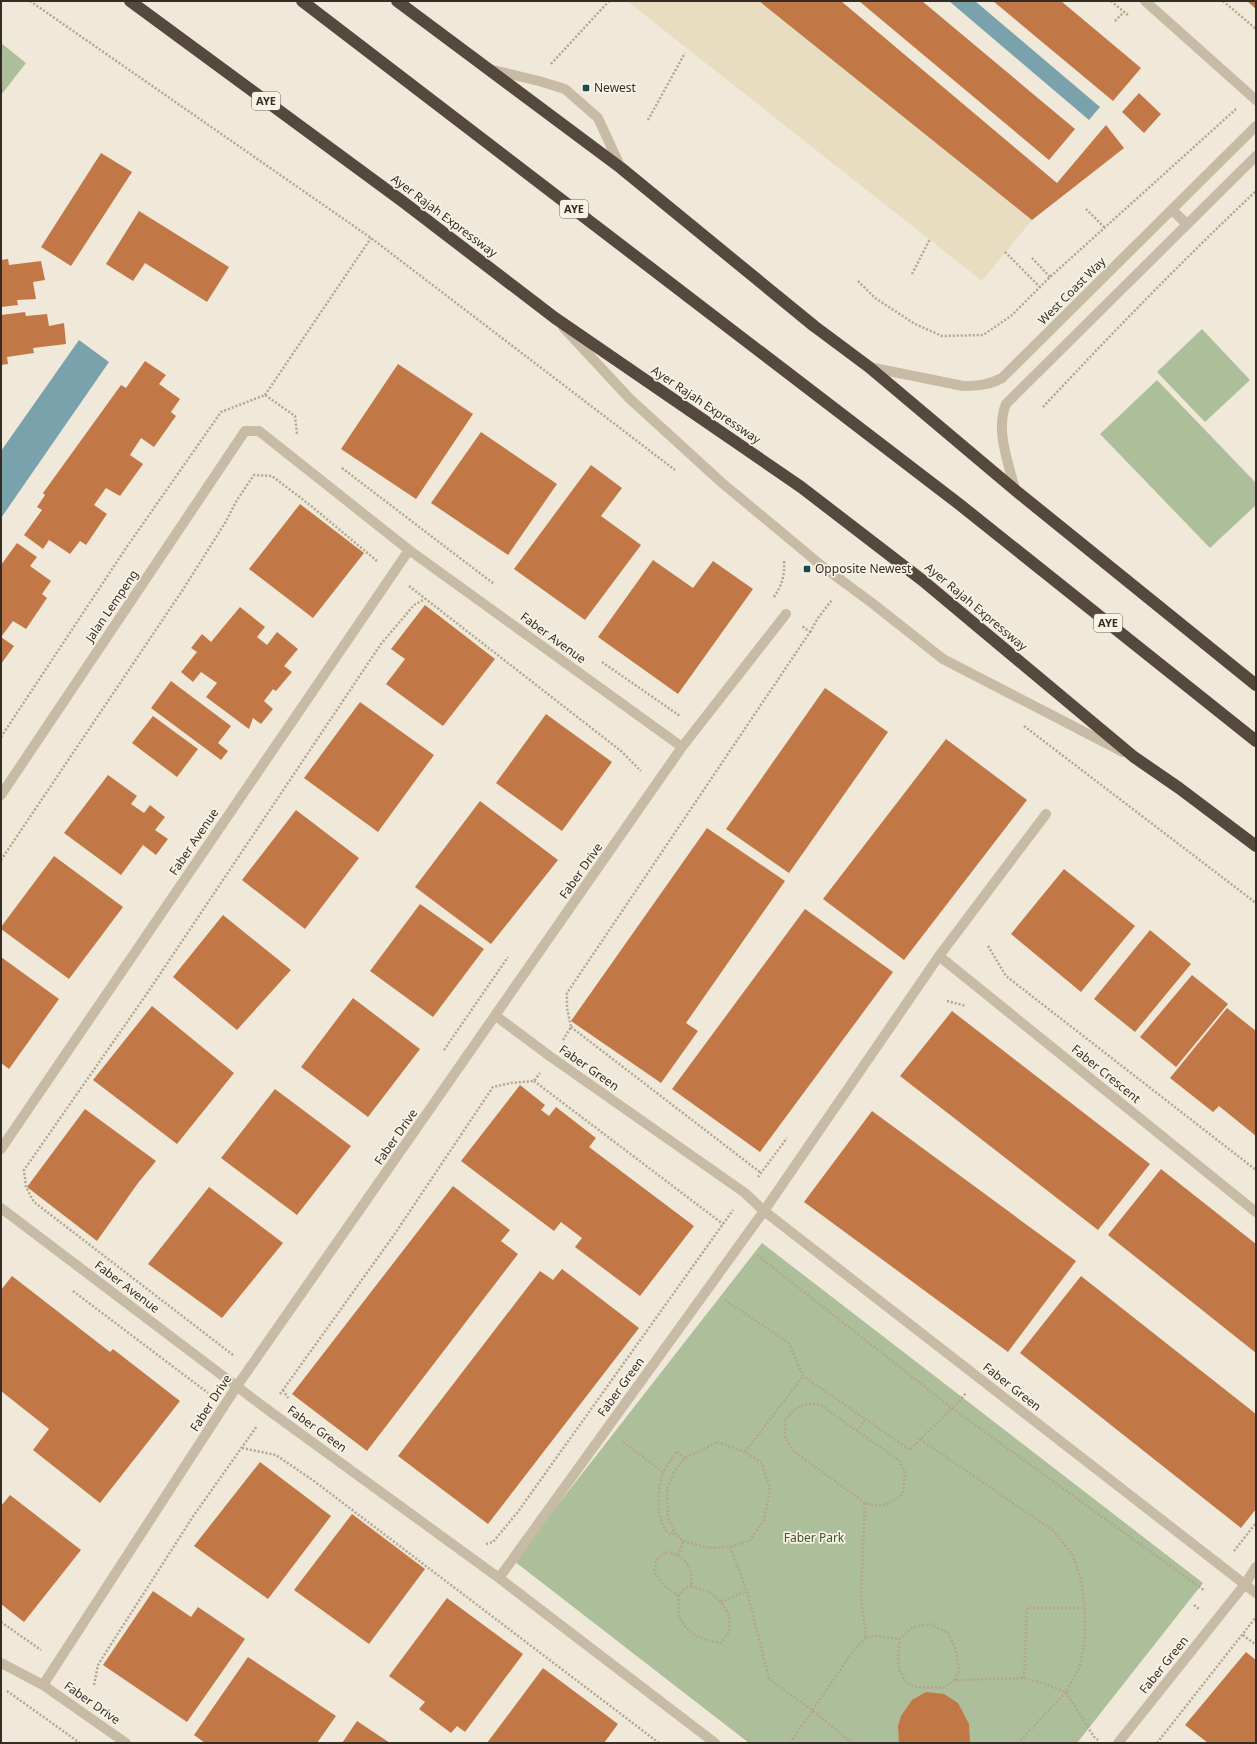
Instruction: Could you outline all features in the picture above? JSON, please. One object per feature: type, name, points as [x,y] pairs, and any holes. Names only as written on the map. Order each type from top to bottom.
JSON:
[{"type":"highway","name":"Ayer Rajah Expressway","points":[[130,1],[402,201],[555,318],[801,487],[922,580],[1134,757],[1179,788],[1256,846]]},
{"type":"highway","name":"AYE","points":[[302,1],[959,504],[1256,741]]},
{"type":"highway","points":[[396,1],[621,168],[814,326],[869,367],[1015,490],[1256,685]]},
{"type":"street","points":[[1145,1],[1253,97]]},
{"type":"street","points":[[489,69],[539,81],[565,90],[598,118],[621,168]]},
{"type":"street","name":"West Coast Way","points":[[869,367],[963,386],[978,386],[997,381],[1002,378],[1256,126]]},
{"type":"street","points":[[1015,490],[1004,443],[1002,412],[1006,404],[1256,156]]},
{"type":"street","points":[[1172,210],[1187,224]]},
{"type":"street","points":[[555,318],[629,398],[721,482],[822,566],[872,603],[943,660],[1134,757]]},
{"type":"street","name":"Faber Avenue","points":[[245,431],[260,431],[409,550],[682,747]]},
{"type":"street","name":"Jalan Lempeng","points":[[1,795],[245,431]]},
{"type":"street","name":"Faber Avenue","points":[[1,1149],[409,550]]},
{"type":"street","name":"Faber Drive","points":[[43,1685],[237,1386],[682,747],[786,614]]},
{"type":"street","points":[[764,1211],[938,956],[1046,814]]},
{"type":"street","name":"Faber Crescent","points":[[938,956],[1256,1212]]},
{"type":"street","name":"Faber Green","points":[[496,1016],[551,1057],[745,1193],[764,1211],[1256,1593]]},
{"type":"street","name":"Faber Avenue","points":[[1,1208],[237,1386]]},
{"type":"street","name":"Faber Green","points":[[499,1578],[764,1211]]},
{"type":"street","name":"Faber Green","points":[[237,1386],[499,1578],[715,1743]]},
{"type":"street","points":[[1245,1584],[1256,1567]]},
{"type":"street","name":"Faber Green","points":[[1118,1743],[1245,1584]]},
{"type":"street","name":"Faber Drive","points":[[1,1663],[43,1685],[126,1743]]},
{"type":"path","points":[[30,1],[371,238],[675,471]]},
{"type":"path","points":[[559,55],[609,1]]},
{"type":"path","points":[[1223,1],[1256,29]]},
{"type":"path","points":[[1115,21],[1124,12]]},
{"type":"path","points":[[648,120],[685,53]]},
{"type":"path","points":[[858,281],[875,298],[915,324],[942,336],[983,335],[1011,316],[1050,277],[1253,97]]},
{"type":"path","points":[[1043,407],[1193,251],[1256,191]]},
{"type":"path","points":[[1086,208],[1105,228]]},
{"type":"path","points":[[1,737],[126,548],[222,412],[265,395],[371,238]]},
{"type":"path","points":[[912,274],[930,239]]},
{"type":"path","points":[[1005,252],[1040,287]]},
{"type":"path","points":[[1032,258],[1050,277]]},
{"type":"path","points":[[265,395],[295,416],[297,434],[303,438]]},
{"type":"path","points":[[341,467],[497,586]]},
{"type":"path","points":[[1,860],[155,628],[182,591],[237,500],[254,475],[272,476],[310,505],[393,574],[621,751],[642,772]]},
{"type":"path","points":[[770,602],[781,586],[784,571]]},
{"type":"path","points":[[761,1173],[572,1027],[567,1008],[567,993],[818,618],[836,594]]},
{"type":"path","points":[[234,1355],[34,1202],[26,1187],[24,1170],[152,985],[382,644],[414,605],[425,599]]},
{"type":"path","points":[[786,614],[810,632]]},
{"type":"path","points":[[599,659],[682,717]]},
{"type":"path","points":[[1018,722],[1031,730],[1256,903]]},
{"type":"path","points":[[988,946],[1006,976],[1256,1170]]},
{"type":"path","points":[[534,1081],[572,1027]]},
{"type":"path","points":[[94,1685],[98,1665],[194,1515],[394,1235],[493,1087],[511,1083],[534,1081],[723,1224]]},
{"type":"path","points":[[479,1542],[485,1544],[493,1542],[517,1513],[745,1193],[789,1134]]},
{"type":"path","points":[[753,1252],[953,1409],[1205,1591]]},
{"type":"path","points":[[70,1289],[208,1394]]},
{"type":"path","points":[[718,1296],[788,1343],[802,1376],[910,1450],[953,1409],[979,1377]]},
{"type":"path","points":[[745,1452],[802,1376]]},
{"type":"path","points":[[283,1390],[289,1401]]},
{"type":"path","points":[[805,1404],[819,1404],[900,1461],[905,1474],[903,1493],[890,1504],[876,1506],[864,1503],[792,1450],[785,1436],[785,1421],[793,1410],[805,1404]]},
{"type":"path","points":[[857,1431],[865,1419]]},
{"type":"path","points":[[618,1438],[663,1472]]},
{"type":"path","points":[[920,1439],[1055,1532],[1073,1556],[1081,1580],[1085,1608],[1085,1640],[1080,1666],[1066,1692],[1018,1743]]},
{"type":"path","points":[[717,1442],[745,1452],[761,1462],[770,1489],[764,1520],[749,1541],[730,1548],[710,1548],[683,1541],[674,1532],[668,1516],[668,1489],[675,1470],[685,1458],[717,1442]]},
{"type":"path","points":[[242,1448],[276,1456],[314,1481],[659,1743]]},
{"type":"path","points":[[674,1532],[670,1535],[663,1526],[660,1514],[659,1492],[663,1472],[677,1451],[685,1458]]},
{"type":"path","points":[[864,1503],[861,1597],[866,1637]]},
{"type":"path","points":[[1222,1566],[1256,1523]]},
{"type":"path","points":[[678,1555],[683,1541]]},
{"type":"path","points":[[730,1548],[747,1591],[769,1679],[812,1710],[852,1743]]},
{"type":"path","points":[[679,1596],[663,1585],[654,1571],[657,1559],[666,1552],[678,1555],[689,1565],[692,1576],[691,1586]]},
{"type":"path","points":[[691,1586],[710,1592],[721,1602],[729,1615],[729,1632],[721,1643],[709,1642],[689,1632],[679,1617],[679,1596],[684,1589],[691,1586]]},
{"type":"path","points":[[721,1602],[747,1591]]},
{"type":"path","points":[[1024,1678],[1027,1608],[1085,1608]]},
{"type":"path","points":[[1157,1743],[1256,1617]]},
{"type":"path","points":[[1,1622],[58,1661]]},
{"type":"path","points":[[955,1680],[959,1671],[955,1648],[948,1633],[930,1624],[913,1627],[900,1639],[898,1654],[899,1669],[906,1682],[915,1687],[930,1689],[942,1688],[955,1680],[1024,1678],[1045,1684],[1066,1692],[1094,1737],[1102,1743]]},
{"type":"path","points":[[1242,1635],[1256,1645]]},
{"type":"path","points":[[790,1743],[854,1650],[866,1637],[875,1636],[900,1639]]},
{"type":"path","points":[[1,1687],[80,1743]]},
{"type":"green space","points":[[1,43],[26,63],[1,95]]},
{"type":"green space","points":[[1202,329],[1250,380],[1205,422],[1157,372]]},
{"type":"green space","points":[[1157,380],[1256,483],[1256,505],[1210,548],[1100,434]]},
{"type":"green space","name":"Faber Park","points":[[762,1243],[1203,1583],[1077,1743],[749,1743],[514,1561]]},
{"type":"shaded area","points":[[627,1],[759,1],[1032,220],[982,281]]},
{"type":"water","points":[[949,1],[975,1],[1100,107],[1089,120]]},
{"type":"water","points":[[79,340],[109,362],[1,518],[1,451]]},
{"type":"building","points":[[759,1],[841,1],[1057,183],[1106,125],[1124,148],[1032,220]]},
{"type":"building","points":[[859,1],[922,1],[1075,129],[1049,160]]},
{"type":"building","points":[[993,1],[1061,1],[1141,68],[1113,101]]},
{"type":"building","points":[[1247,1],[1256,1],[1256,9]]},
{"type":"building","points":[[1139,93],[1161,114],[1144,133],[1122,112]]},
{"type":"building","points":[[101,153],[132,172],[71,266],[41,247]]},
{"type":"building","points":[[139,211],[229,267],[207,302],[145,263],[133,281],[106,264]]},
{"type":"building","points":[[8,259],[9,265],[41,261],[45,280],[33,282],[36,299],[17,300],[18,305],[1,307],[1,260]]},
{"type":"building","points":[[25,312],[26,316],[47,314],[49,326],[64,323],[66,344],[33,348],[34,353],[7,357],[8,364],[1,365],[1,315]]},
{"type":"building","points":[[145,361],[166,375],[159,384],[180,399],[171,412],[176,416],[154,447],[141,438],[130,455],[143,464],[120,496],[106,488],[94,505],[107,514],[86,545],[80,541],[70,554],[49,540],[43,549],[24,535],[42,510],[37,507],[45,495],[43,493],[121,385],[126,388]]},
{"type":"building","points":[[398,364],[473,414],[416,499],[341,449]]},
{"type":"building","points":[[481,432],[557,484],[508,555],[431,503]]},
{"type":"building","points":[[591,465],[622,488],[601,516],[641,545],[585,620],[514,569]]},
{"type":"building","points":[[300,504],[364,553],[313,618],[249,569]]},
{"type":"building","points":[[17,543],[37,557],[30,566],[51,581],[42,594],[47,598],[26,629],[13,621],[1,637],[1,565]]},
{"type":"building","points":[[653,560],[693,588],[713,561],[753,589],[678,694],[598,637]]},
{"type":"building","points":[[425,605],[495,659],[443,726],[386,684],[405,659],[391,649]]},
{"type":"building","points":[[240,607],[265,627],[257,637],[267,645],[277,632],[298,649],[284,666],[292,672],[276,691],[273,689],[264,701],[273,709],[261,724],[253,718],[249,729],[206,697],[217,683],[201,672],[193,682],[181,672],[197,652],[191,648],[202,634],[211,642]]},
{"type":"building","points":[[1,637],[14,646],[1,664]]},
{"type":"building","points":[[171,681],[231,726],[218,743],[228,751],[221,760],[151,708]]},
{"type":"building","points":[[825,688],[888,732],[789,873],[726,829]]},
{"type":"building","points":[[360,702],[434,755],[378,832],[304,778]]},
{"type":"building","points":[[546,714],[612,762],[562,831],[496,783]]},
{"type":"building","points":[[153,716],[198,749],[177,777],[132,743]]},
{"type":"building","points":[[946,739],[1027,800],[904,960],[823,899]]},
{"type":"building","points":[[108,775],[137,796],[131,804],[144,813],[150,805],[165,817],[155,830],[168,839],[156,855],[143,845],[121,875],[64,833]]},
{"type":"building","points":[[480,801],[558,860],[491,944],[415,887]]},
{"type":"building","points":[[296,810],[359,858],[305,929],[242,880]]},
{"type":"building","points":[[707,828],[785,881],[686,1023],[698,1031],[661,1083],[571,1021]]},
{"type":"building","points":[[54,856],[123,907],[69,979],[1,929]]},
{"type":"building","points":[[1064,869],[1135,926],[1081,992],[1011,934]]},
{"type":"building","points":[[420,904],[484,949],[433,1017],[370,971]]},
{"type":"building","points":[[805,909],[893,972],[760,1152],[672,1089]]},
{"type":"building","points":[[223,915],[291,970],[237,1030],[173,977]]},
{"type":"building","points":[[1150,930],[1191,964],[1135,1032],[1094,999]]},
{"type":"building","points":[[1,957],[59,999],[9,1069],[1,1063]]},
{"type":"building","points":[[1192,975],[1228,1004],[1176,1067],[1140,1037]]},
{"type":"building","points":[[353,998],[420,1049],[368,1117],[301,1067]]},
{"type":"building","points":[[152,1006],[234,1073],[177,1144],[93,1080]]},
{"type":"building","points":[[1227,1008],[1256,1031],[1256,1136],[1219,1106],[1213,1112],[1170,1078]]},
{"type":"building","points":[[952,1011],[1150,1164],[1098,1230],[900,1076]]},
{"type":"building","points":[[520,1085],[545,1105],[541,1110],[549,1116],[556,1107],[596,1138],[589,1147],[694,1226],[640,1296],[575,1247],[582,1238],[561,1222],[554,1231],[461,1161]]},
{"type":"building","points":[[275,1089],[351,1146],[297,1215],[221,1158]]},
{"type":"building","points":[[85,1109],[156,1161],[138,1183],[97,1241],[27,1187]]},
{"type":"building","points":[[872,1111],[1076,1261],[1008,1352],[804,1202]]},
{"type":"building","points":[[1161,1169],[1256,1244],[1256,1353],[1108,1235]]},
{"type":"building","points":[[453,1186],[510,1230],[501,1241],[518,1254],[367,1451],[292,1394]]},
{"type":"building","points":[[209,1187],[283,1243],[222,1318],[148,1264]]},
{"type":"building","points":[[562,1269],[639,1328],[488,1524],[398,1456],[540,1271],[553,1280]]},
{"type":"building","points":[[12,1276],[110,1352],[113,1349],[180,1401],[100,1503],[33,1450],[49,1429],[1,1391],[1,1290]]},
{"type":"building","points":[[1081,1276],[1256,1414],[1256,1509],[1241,1528],[1020,1353]]},
{"type":"building","points":[[260,1462],[331,1516],[268,1599],[194,1546]]},
{"type":"building","points":[[10,1495],[81,1550],[24,1622],[1,1604],[1,1506]]},
{"type":"building","points":[[352,1514],[425,1569],[369,1644],[294,1590]]},
{"type":"building","points":[[153,1591],[191,1617],[198,1607],[245,1639],[187,1722],[103,1665]]},
{"type":"building","points":[[447,1598],[523,1654],[465,1732],[457,1726],[451,1733],[419,1709],[425,1702],[389,1676]]},
{"type":"building","points":[[1246,1652],[1256,1660],[1256,1743],[1208,1743],[1185,1725]]},
{"type":"building","points":[[248,1657],[336,1716],[317,1743],[205,1743],[194,1735]]},
{"type":"building","points":[[543,1668],[618,1724],[604,1743],[487,1743]]},
{"type":"building","points":[[926,1692],[944,1694],[958,1703],[969,1724],[970,1743],[899,1743],[898,1726],[901,1716],[912,1700]]},
{"type":"building","points":[[357,1721],[390,1743],[342,1743]]},
{"type":"place","name":"Newest","points":[[586,88]]},
{"type":"place","name":"Opposite Newest","points":[[807,569]]}]
